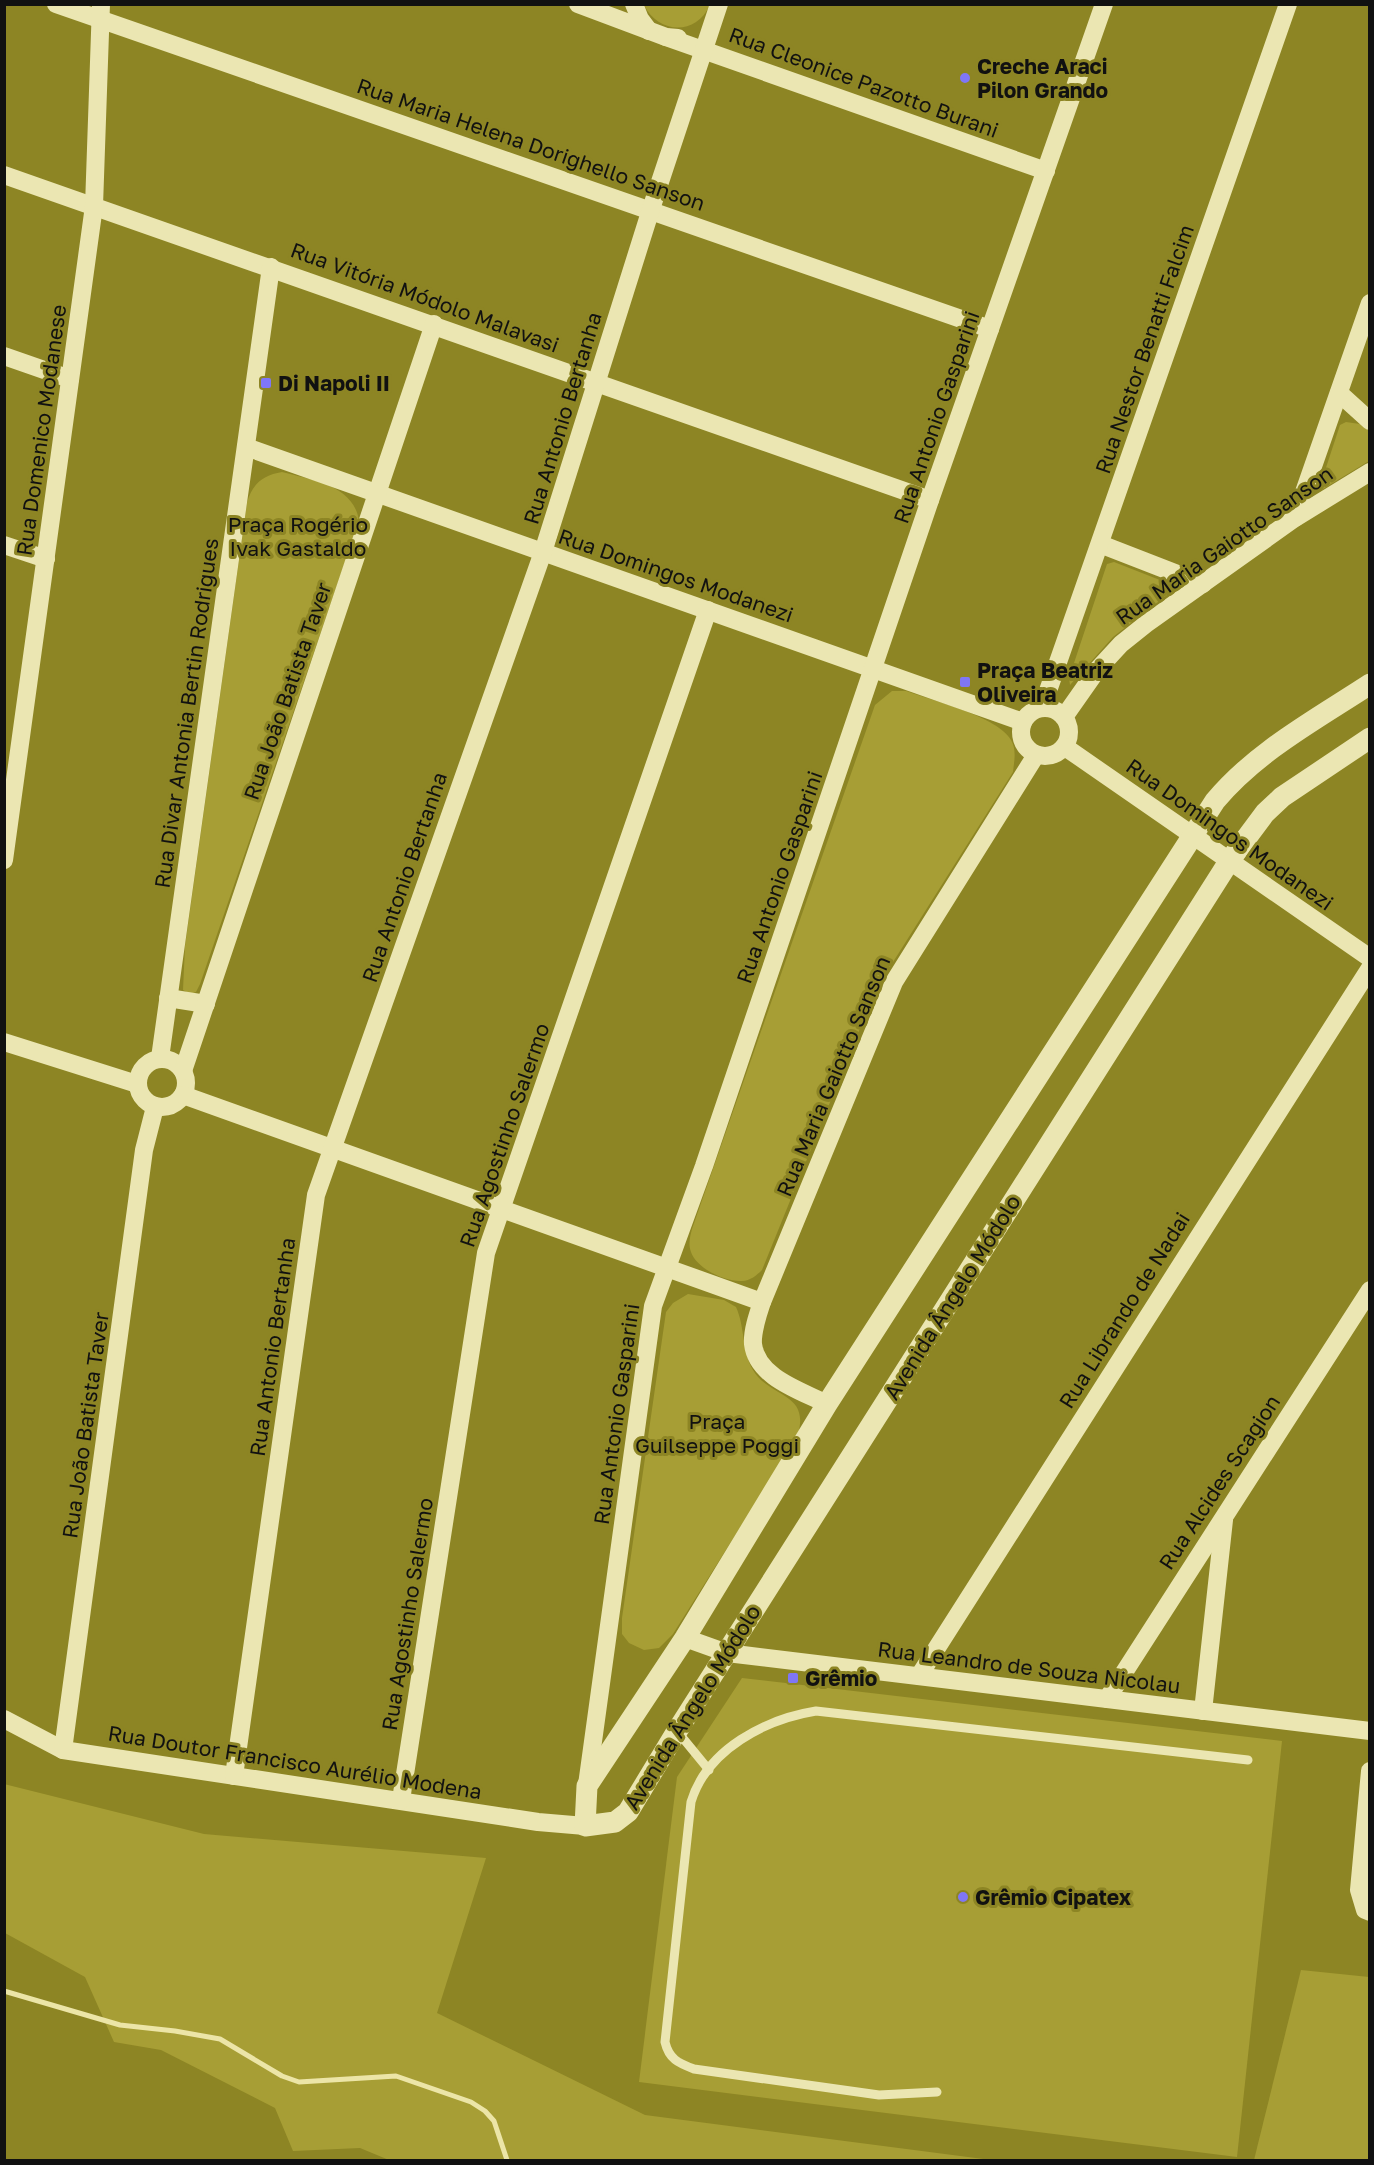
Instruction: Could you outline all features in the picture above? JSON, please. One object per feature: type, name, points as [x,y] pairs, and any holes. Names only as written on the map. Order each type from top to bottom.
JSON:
[{"type":"street","name":"Rua Maria Helena Dorighello Sanson","points":[[56,4],[100,12],[990,329]]},
{"type":"street","name":"Rua Cleonice Pazotto Burani","points":[[578,4],[1046,171]]},
{"type":"street","points":[[634,4],[639,19],[657,34],[680,38],[706,27],[717,10]]},
{"type":"street","name":"Rua Antonio Gasparini","points":[[587,1786],[653,1306],[874,669],[930,500],[1104,4]]},
{"type":"street","name":"Rua Nestor Benatti Falcim","points":[[1042,708],[1288,4]]},
{"type":"street","name":"Rua Antonio Bertanha","points":[[234,1776],[316,1195],[543,552],[651,209],[717,10]]},
{"type":"street","name":"Rua Domenico Modanese","points":[[4,860],[13,734],[46,559],[94,206],[100,12]]},
{"type":"street","name":"Rua Vitória Módolo Malavasi","points":[[4,175],[434,324],[930,500]]},
{"type":"street","name":"Rua Divar Antonia Bertin Rodrigues","points":[[160,1058],[271,267]]},
{"type":"street","points":[[1295,518],[1370,303]]},
{"type":"street","name":"Rua João Batista Taver","points":[[183,1071],[434,324]]},
{"type":"street","points":[[4,356],[70,379]]},
{"type":"street","points":[[1339,393],[1370,421]]},
{"type":"street","name":"Rua Domingos Modanezi","points":[[246,447],[1023,722]]},
{"type":"street","name":"Rua Maria Gaiotto Sanson","points":[[1064,717],[1097,670],[1121,644],[1295,518],[1370,472]]},
{"type":"street","points":[[1100,544],[1203,584]]},
{"type":"street","points":[[4,545],[46,559]]},
{"type":"street","name":"Rua Agostinho Salermo","points":[[401,1800],[486,1253],[500,1208],[554,1062],[708,610]]},
{"type":"street","name":"Avenida Ângelo Módolo","points":[[587,1786],[685,1638],[827,1404],[1191,835],[1227,786],[1263,753],[1370,684]]},
{"type":"street","points":[[1042,708],[1050,709],[1064,717],[1070,732],[1065,747],[1052,756],[1036,755],[1024,745],[1021,729],[1023,722],[1035,711],[1042,708]]},
{"type":"street","name":"Avenida Ângelo Módolo","points":[[585,1826],[615,1822],[628,1812],[677,1731],[1230,860],[1265,813],[1282,797],[1370,738]]},
{"type":"street","name":"Rua Domingos Modanezi","points":[[1065,747],[1370,958]]},
{"type":"street","name":"Rua Maria Gaiotto Sanson","points":[[827,1404],[772,1376],[760,1362],[753,1344],[762,1302],[894,982],[1036,755]]},
{"type":"street","name":"Rua Librando de Nadai","points":[[919,1676],[1370,968]]},
{"type":"street","points":[[168,999],[206,1004]]},
{"type":"street","points":[[4,1042],[137,1084]]},
{"type":"street","points":[[160,1058],[173,1061],[183,1071],[186,1088],[183,1095],[171,1106],[155,1107],[142,1098],[137,1084],[141,1070],[160,1058]]},
{"type":"street","points":[[183,1095],[762,1302]]},
{"type":"street","name":"Rua João Batista Taver","points":[[63,1750],[144,1150],[155,1107]]},
{"type":"street","name":"Rua Alcides Scagion","points":[[1107,1699],[1370,1290]]},
{"type":"street","points":[[1203,1710],[1225,1516]]},
{"type":"street","name":"Rua Leandro de Souza Nicolau","points":[[685,1638],[727,1653],[1370,1731]]},
{"type":"street","name":"Rua Doutor Francisco Aurélio Modena","points":[[4,1719],[63,1750],[548,1823],[585,1826]]},
{"type":"street","points":[[1370,1771],[1359,1890],[1365,1910],[1370,1912]]},
{"type":"street","points":[[585,1826],[587,1786]]},
{"type":"lane","points":[[937,2092],[879,2095],[694,2069],[676,2062],[668,2055],[665,2042],[691,1802],[698,1785],[709,1770],[733,1746],[756,1730],[774,1721],[816,1711],[1248,1760]]},
{"type":"lane","points":[[677,1731],[709,1770]]},
{"type":"green space","points":[[644,5],[710,5],[696,22],[677,28],[658,22]]},
{"type":"green space","points":[[1346,422],[1360,424],[1369,431],[1369,461],[1318,492],[1340,425]]},
{"type":"green space","name":"Praça Rogério Ivak Gastaldo","points":[[282,472],[330,486],[340,492],[349,499],[359,521],[200,984],[196,992],[190,994],[183,990],[185,946],[247,503],[259,481],[269,475]]},
{"type":"green space","points":[[1114,562],[1165,582],[1168,587],[1167,595],[1113,637],[1070,685],[1069,678],[1107,564]]},
{"type":"green space","points":[[892,691],[906,691],[931,699],[993,724],[1004,732],[1013,744],[1015,756],[1013,772],[876,989],[762,1270],[748,1280],[735,1281],[712,1273],[694,1258],[690,1246],[692,1229],[875,705]]},
{"type":"green space","name":"Praça Guilseppe Poggi","points":[[688,1294],[724,1300],[736,1307],[749,1363],[760,1379],[794,1404],[799,1412],[800,1422],[797,1437],[673,1634],[659,1648],[644,1650],[629,1643],[622,1634],[622,1618],[666,1312],[673,1303]]},
{"type":"green space","name":"Grêmio Cipatex","points":[[742,1678],[1282,1741],[1237,2157],[639,2082],[677,1777]]},
{"type":"green space","points":[[4,1784],[204,1834],[486,1858],[437,2013],[645,2115],[991,2160],[389,2160],[360,2148],[293,2151],[275,2108],[161,2050],[114,2042],[85,1977],[5,1933]]},
{"type":"green space","points":[[1301,1970],[1369,1977],[1369,2160],[1254,2160]]},
{"type":"waterway","points":[[4,1991],[120,2025],[220,2039],[282,2076],[299,2082],[396,2076],[471,2102],[485,2111],[494,2121],[507,2160]]},
{"type":"place","name":"Creche Araci Pilon Grando","points":[[965,78]]},
{"type":"place","name":"Di Napoli II","points":[[266,383]]},
{"type":"place","name":"Praça Beatriz Oliveira","points":[[965,682]]},
{"type":"place","name":"Grêmio","points":[[793,1678]]},
{"type":"place","name":"Grêmio Cipatex","points":[[963,1897]]}]
